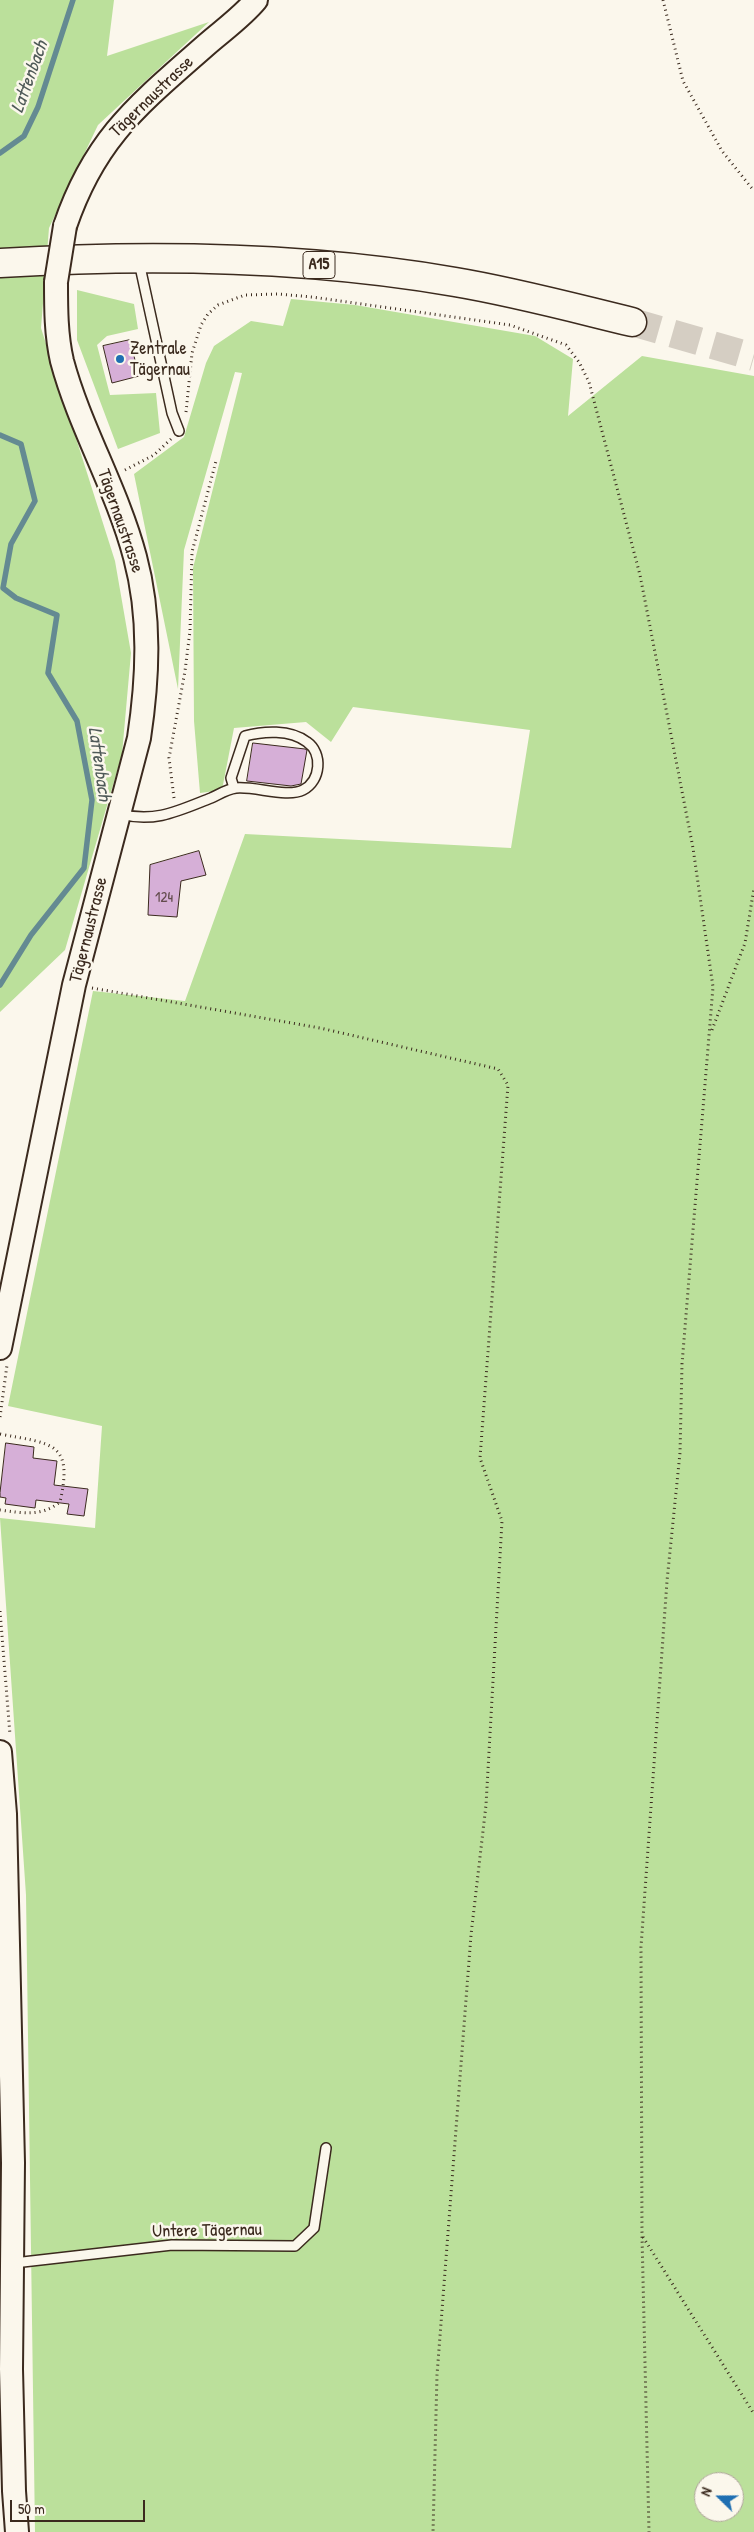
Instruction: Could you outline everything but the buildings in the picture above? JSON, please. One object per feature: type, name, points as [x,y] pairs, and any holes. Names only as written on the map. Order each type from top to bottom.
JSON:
[{"type":"highway","name":"A15","points":[[0,263],[138,258],[251,260],[336,267],[455,282],[632,322]]},
{"type":"street","name":"Tägernaustrasse","points":[[0,1348],[74,985],[139,738],[145,700],[147,658],[142,592],[135,558],[62,360],[56,319],[56,282],[65,226],[85,175],[108,139],[137,106],[256,0]]},
{"type":"street","points":[[0,1752],[5,1814],[13,2163],[14,2264],[11,2369],[17,2532]]},
{"type":"lane","points":[[138,258],[140,276],[172,412],[179,431]]},
{"type":"lane","points":[[120,814],[152,819],[234,788],[290,792],[304,790],[315,779],[318,770],[316,753],[307,741],[288,734],[263,731],[245,736],[231,778],[234,788]]},
{"type":"lane","name":"Untere Tägernau","points":[[14,2264],[172,2245],[295,2246],[314,2228],[326,2148]]},
{"type":"path","points":[[664,0],[683,81],[722,152],[754,191]]},
{"type":"path","points":[[106,478],[154,455],[179,431],[188,406],[192,353],[201,325],[208,314],[218,306],[245,295],[278,294],[312,297],[510,325],[566,345],[579,362],[589,382],[640,575],[693,848],[713,988],[682,1364],[680,1453],[667,1581],[641,1947],[642,2236],[649,2532]]},
{"type":"path","points":[[169,813],[174,797],[169,758],[180,706],[190,631],[192,552],[216,461]]},
{"type":"path","points":[[710,1036],[745,943],[754,888]]},
{"type":"path","points":[[74,985],[348,1035],[498,1069],[508,1085],[480,1458],[502,1521],[501,1541],[486,1805],[471,1935],[437,2375],[433,2532]]},
{"type":"path","points":[[0,1434],[43,1442],[55,1449],[64,1459],[66,1468],[60,1502],[48,1511],[29,1514],[0,1510]]},
{"type":"path","points":[[642,2236],[754,2414]]},
{"type":"green space","points":[[0,0],[114,0],[107,56],[209,22],[98,125],[49,228],[41,328],[115,561],[131,653],[122,754],[65,950],[0,1012]]},
{"type":"green space","points":[[77,290],[134,304],[138,329],[107,336],[97,345],[110,395],[156,393],[160,433],[118,449],[77,340]]},
{"type":"green space","points":[[291,299],[355,305],[535,336],[573,359],[568,416],[642,356],[754,376],[754,2532],[35,2532],[26,1895],[0,1518],[95,1528],[102,1426],[8,1406],[93,991],[185,1001],[245,834],[511,848],[530,730],[353,707],[331,742],[306,722],[234,728],[222,790],[200,793],[194,721],[193,568],[242,373],[235,372],[184,550],[178,689],[134,474],[184,437],[206,363],[214,346],[251,321],[283,326]]},
{"type":"waterway","name":"Lattenbach","points":[[0,153],[24,136],[38,107],[73,0]]},
{"type":"waterway","name":"Lattenbach","points":[[0,435],[21,444],[35,501],[11,544],[3,588],[16,598],[57,615],[48,673],[77,721],[92,800],[84,868],[31,935],[0,985]]},
{"type":"tunnel","points":[[632,322],[754,357]]},
{"type":"place","name":"Zentrale Tägernau","points":[[120,359]]}]
